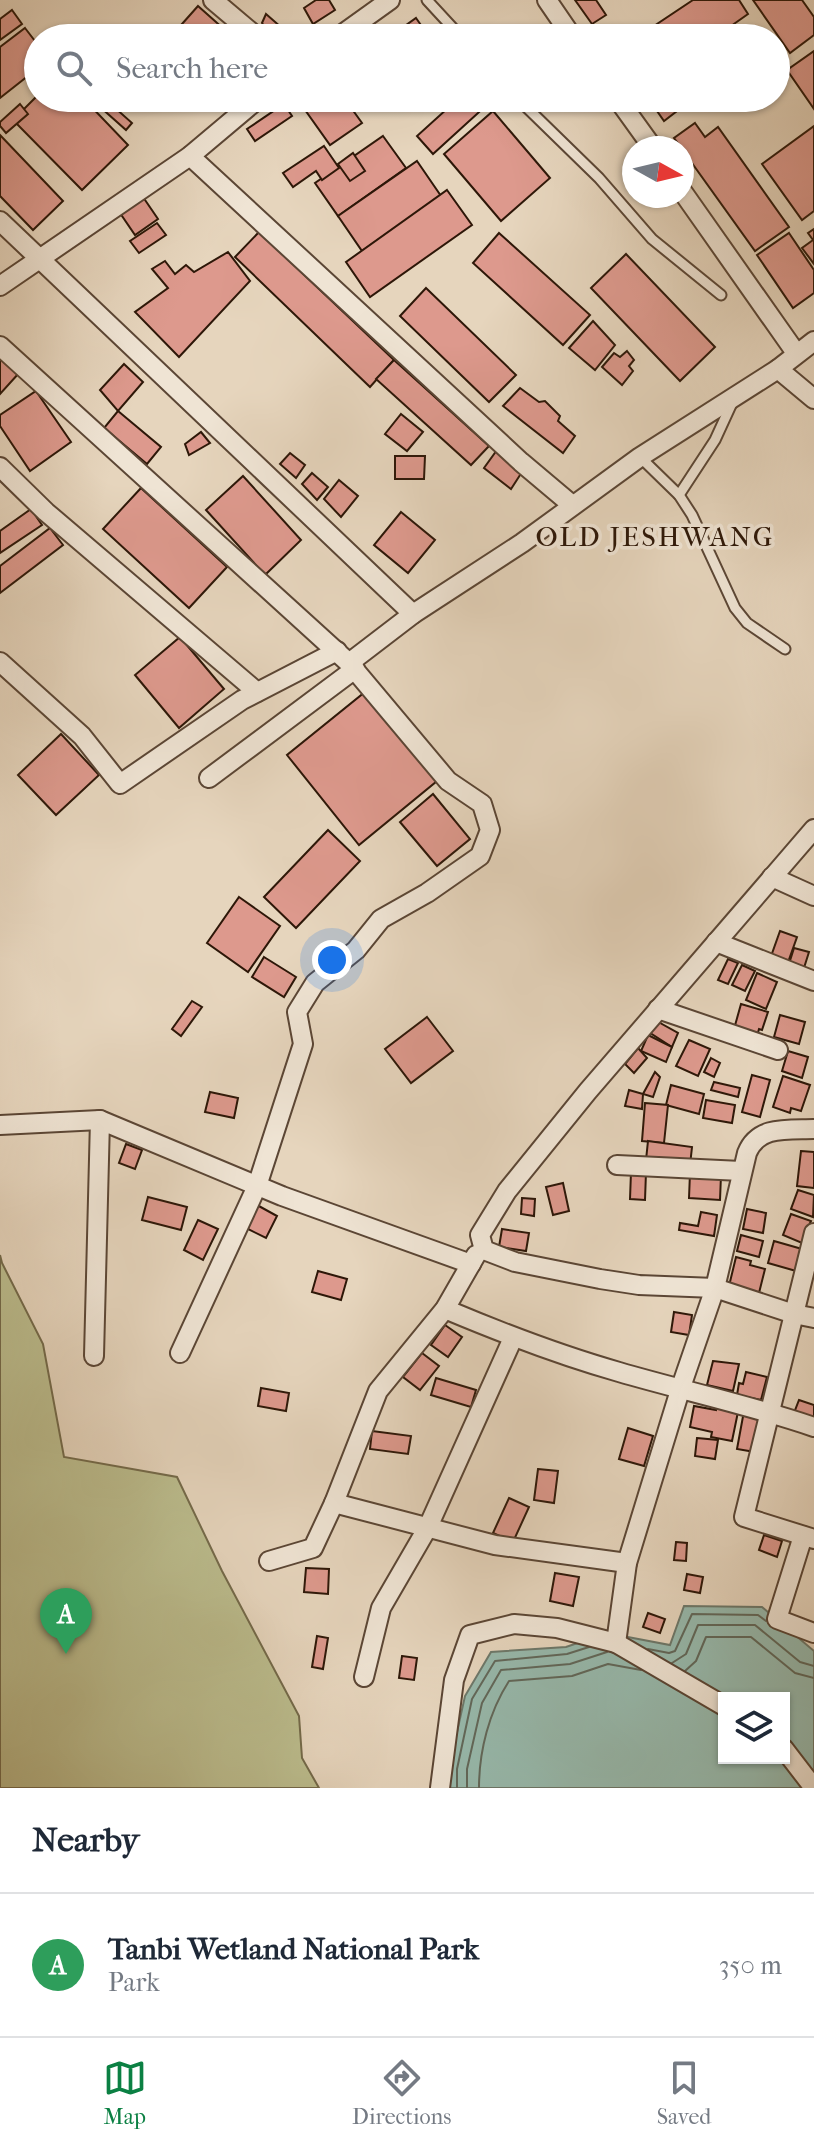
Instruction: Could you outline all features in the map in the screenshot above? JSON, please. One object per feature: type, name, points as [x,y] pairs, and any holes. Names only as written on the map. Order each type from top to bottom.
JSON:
[{"type":"street","points":[[213,0],[241,24]]},
{"type":"street","points":[[357,24],[390,0]]},
{"type":"street","points":[[547,0],[563,24]]},
{"type":"street","points":[[0,286],[190,156],[242,112]]},
{"type":"street","points":[[627,112],[644,136]]},
{"type":"street","points":[[190,156],[499,442],[572,505]]},
{"type":"street","points":[[694,208],[796,353]]},
{"type":"street","points":[[0,221],[413,614]]},
{"type":"street","points":[[209,778],[347,661],[522,543],[640,457],[778,369],[814,341]]},
{"type":"street","points":[[0,346],[347,661],[448,781],[482,804],[490,830],[480,856],[427,893],[381,919],[356,950],[315,983],[297,1012],[303,1044],[257,1186],[180,1353]]},
{"type":"street","points":[[778,369],[814,399]]},
{"type":"street","points":[[0,467],[46,512],[257,692]]},
{"type":"street","points":[[0,662],[82,736],[120,784],[242,700],[347,661]]},
{"type":"street","points":[[269,1561],[313,1548],[378,1391],[445,1309],[481,1245],[480,1235],[507,1191],[658,1009],[814,829]]},
{"type":"street","points":[[772,877],[814,896]]},
{"type":"street","points":[[716,942],[814,981]]},
{"type":"street","points":[[658,1009],[778,1050]]},
{"type":"street","points":[[94,1356],[100,1120]]},
{"type":"street","points":[[0,1125],[100,1120],[257,1186],[471,1264]]},
{"type":"street","points":[[616,1643],[627,1563],[715,1288],[750,1144],[775,1130],[814,1129]]},
{"type":"street","points":[[617,1165],[741,1171]]},
{"type":"street","points":[[814,1233],[744,1517],[808,1537],[777,1619],[814,1633]]},
{"type":"street","points":[[481,1245],[494,1256],[515,1262],[639,1285],[715,1288],[814,1318]]},
{"type":"street","points":[[445,1309],[513,1338],[619,1372],[770,1412],[814,1427]]},
{"type":"street","points":[[364,1677],[381,1608],[428,1527],[513,1338]]},
{"type":"street","points":[[334,1503],[495,1545],[627,1563]]},
{"type":"street","points":[[440,1788],[454,1680],[470,1635],[514,1624],[557,1628],[616,1643],[718,1702]]},
{"type":"street","points":[[790,1757],[814,1788]]},
{"type":"lane","points":[[427,0],[449,24]]},
{"type":"lane","points":[[531,112],[599,178],[652,239],[721,295]]},
{"type":"lane","points":[[679,495],[715,440],[735,396]]},
{"type":"lane","points":[[640,457],[679,495],[692,515],[735,608],[747,623],[785,649]]},
{"type":"green space","points":[[0,1255],[43,1344],[64,1457],[177,1477],[222,1571],[299,1716],[302,1758],[319,1788],[0,1788]]},
{"type":"water","points":[[684,1606],[762,1607],[814,1651],[814,1788],[450,1788],[449,1768],[465,1696],[491,1652],[566,1647],[607,1633],[670,1645]]},
{"type":"building","points":[[316,0],[329,0],[335,10],[313,24],[304,8]]},
{"type":"building","points":[[575,0],[596,0],[606,15],[592,24]]},
{"type":"building","points":[[693,0],[739,0],[748,14],[734,24],[657,24]]},
{"type":"building","points":[[753,0],[802,0],[814,17],[814,35],[790,53],[790,24],[770,24]]},
{"type":"building","points":[[198,6],[218,24],[182,24]]},
{"type":"building","points":[[12,10],[22,24],[0,40],[0,19]]},
{"type":"building","points":[[266,14],[277,24],[263,24]]},
{"type":"building","points":[[24,29],[24,79],[0,98],[0,47]]},
{"type":"building","points":[[814,51],[814,109],[790,74],[790,68]]},
{"type":"building","points":[[20,104],[28,114],[6,133],[0,122]]},
{"type":"building","points":[[24,109],[24,112],[96,112],[128,145],[82,190],[13,120]]},
{"type":"building","points":[[106,112],[120,112],[132,123],[126,130]]},
{"type":"building","points":[[272,112],[289,112],[292,116],[255,141],[247,129]]},
{"type":"building","points":[[307,112],[354,112],[362,123],[330,145]]},
{"type":"building","points":[[444,112],[479,112],[433,154],[417,136]]},
{"type":"building","points":[[494,112],[550,178],[501,221],[444,154]]},
{"type":"building","points":[[658,112],[676,112],[664,121]]},
{"type":"building","points":[[695,123],[705,137],[718,127],[789,227],[755,251],[694,166],[694,136],[677,136]]},
{"type":"building","points":[[814,126],[814,211],[802,220],[762,164]]},
{"type":"building","points":[[0,135],[63,201],[33,230],[0,196]]},
{"type":"building","points":[[383,136],[406,168],[338,216],[315,183]]},
{"type":"building","points":[[324,146],[339,168],[322,180],[316,171],[293,187],[283,173]]},
{"type":"building","points":[[353,153],[365,171],[350,181],[338,164]]},
{"type":"building","points":[[417,161],[441,196],[362,251],[338,216]]},
{"type":"building","points":[[447,190],[472,225],[370,297],[346,262]]},
{"type":"building","points":[[143,197],[158,219],[135,235],[120,213]]},
{"type":"building","points":[[157,223],[166,235],[139,253],[130,241]]},
{"type":"building","points":[[814,229],[814,264],[802,248],[813,240],[808,233]]},
{"type":"building","points":[[259,232],[394,360],[370,387],[235,257]]},
{"type":"building","points":[[499,233],[590,315],[563,345],[473,263]]},
{"type":"building","points":[[789,233],[814,270],[814,293],[793,308],[757,255]]},
{"type":"building","points":[[228,252],[250,281],[179,357],[135,312],[168,288],[152,269],[165,261],[175,274],[186,265],[194,272]]},
{"type":"building","points":[[626,254],[715,347],[680,381],[591,288]]},
{"type":"building","points":[[426,288],[516,375],[489,402],[400,316]]},
{"type":"building","points":[[593,321],[615,345],[595,370],[569,348]]},
{"type":"building","points":[[627,351],[634,360],[629,366],[633,371],[622,385],[602,367],[614,353],[620,357]]},
{"type":"building","points":[[0,356],[19,373],[0,394]]},
{"type":"building","points":[[394,360],[489,446],[471,465],[376,379]]},
{"type":"building","points":[[124,364],[143,382],[118,411],[100,390]]},
{"type":"building","points":[[520,388],[539,402],[545,401],[560,416],[558,421],[575,436],[563,453],[503,406]]},
{"type":"building","points":[[36,391],[71,442],[30,471],[0,426],[0,415]]},
{"type":"building","points":[[118,411],[161,447],[147,464],[104,428]]},
{"type":"building","points":[[401,414],[423,432],[407,451],[385,434]]},
{"type":"building","points":[[201,432],[210,443],[189,455],[185,444]]},
{"type":"building","points":[[497,450],[522,472],[511,489],[484,468]]},
{"type":"building","points":[[290,453],[305,465],[296,478],[280,464]]},
{"type":"building","points":[[395,456],[425,456],[424,479],[395,479]]},
{"type":"building","points":[[312,473],[328,487],[317,500],[302,484]]},
{"type":"building","points":[[243,476],[301,540],[265,575],[206,510]]},
{"type":"building","points":[[339,480],[358,496],[341,517],[324,499]]},
{"type":"building","points":[[141,488],[227,567],[189,608],[103,529]]},
{"type":"building","points":[[31,509],[42,525],[0,553],[0,531]]},
{"type":"building","points":[[401,512],[435,540],[408,573],[374,545]]},
{"type":"building","points":[[50,528],[63,545],[0,593],[0,566]]},
{"type":"building","points":[[180,637],[224,689],[179,728],[135,675]]},
{"type":"building","points":[[365,692],[437,781],[359,845],[287,755]]},
{"type":"building","points":[[61,734],[99,775],[56,815],[18,775]]},
{"type":"building","points":[[433,794],[470,839],[437,866],[400,822]]},
{"type":"building","points":[[328,830],[360,861],[296,928],[264,897]]},
{"type":"building","points":[[239,897],[280,926],[248,972],[207,943]]},
{"type":"building","points":[[780,931],[797,937],[786,968],[769,962]]},
{"type":"building","points":[[794,948],[809,952],[803,971],[788,967]]},
{"type":"building","points":[[264,957],[296,977],[284,997],[252,977]]},
{"type":"building","points":[[728,959],[738,963],[728,984],[718,980]]},
{"type":"building","points":[[742,965],[755,971],[745,991],[732,985]]},
{"type":"building","points":[[757,973],[777,982],[766,1009],[746,1000]]},
{"type":"building","points":[[192,1001],[202,1007],[181,1036],[172,1029]]},
{"type":"building","points":[[741,1004],[768,1012],[757,1036],[734,1029]]},
{"type":"building","points":[[780,1015],[805,1022],[799,1044],[774,1037]]},
{"type":"building","points":[[427,1017],[453,1051],[411,1083],[385,1049]]},
{"type":"building","points":[[653,1019],[678,1033],[672,1047],[644,1029]]},
{"type":"building","points":[[648,1035],[672,1047],[666,1062],[641,1051]]},
{"type":"building","points":[[689,1040],[710,1049],[698,1076],[676,1066]]},
{"type":"building","points":[[638,1048],[647,1058],[634,1073],[625,1064]]},
{"type":"building","points":[[788,1051],[808,1057],[802,1078],[782,1071]]},
{"type":"building","points":[[711,1058],[720,1063],[714,1077],[704,1072]]},
{"type":"building","points":[[655,1072],[660,1077],[653,1097],[643,1094]]},
{"type":"building","points":[[752,1075],[770,1080],[760,1117],[742,1112]]},
{"type":"building","points":[[783,1076],[810,1085],[801,1111],[791,1108],[790,1113],[773,1107]]},
{"type":"building","points":[[714,1082],[740,1088],[738,1097],[711,1090]]},
{"type":"building","points":[[671,1085],[704,1094],[699,1114],[666,1105]]},
{"type":"building","points":[[629,1090],[643,1094],[642,1109],[625,1106]]},
{"type":"building","points":[[210,1092],[238,1098],[234,1118],[205,1112]]},
{"type":"building","points":[[706,1100],[735,1105],[732,1123],[703,1118]]},
{"type":"building","points":[[645,1103],[668,1105],[664,1143],[642,1141]]},
{"type":"building","points":[[648,1141],[692,1147],[690,1165],[646,1160]]},
{"type":"building","points":[[126,1144],[142,1150],[135,1169],[119,1163]]},
{"type":"building","points":[[801,1151],[814,1152],[814,1188],[797,1186]]},
{"type":"building","points":[[631,1172],[646,1172],[645,1200],[630,1199]]},
{"type":"building","points":[[690,1173],[721,1175],[720,1200],[689,1198]]},
{"type":"building","points":[[563,1183],[569,1211],[553,1215],[546,1187]]},
{"type":"building","points":[[798,1190],[814,1195],[813,1217],[791,1209]]},
{"type":"building","points":[[148,1197],[187,1207],[181,1230],[142,1220]]},
{"type":"building","points":[[522,1198],[535,1199],[534,1216],[521,1214]]},
{"type":"building","points":[[257,1205],[277,1216],[266,1238],[246,1228]]},
{"type":"building","points":[[747,1209],[766,1213],[763,1233],[743,1229]]},
{"type":"building","points":[[701,1212],[717,1215],[714,1236],[679,1230],[680,1223],[698,1226]]},
{"type":"building","points":[[791,1214],[811,1221],[802,1243],[783,1235]]},
{"type":"building","points":[[198,1220],[218,1229],[203,1260],[184,1250]]},
{"type":"building","points":[[502,1229],[529,1233],[526,1251],[499,1247]]},
{"type":"building","points":[[741,1235],[763,1241],[759,1257],[737,1251]]},
{"type":"building","points":[[774,1241],[802,1249],[796,1271],[768,1263]]},
{"type":"building","points":[[736,1257],[765,1269],[759,1293],[729,1286]]},
{"type":"building","points":[[318,1271],[347,1279],[341,1300],[312,1292]]},
{"type":"building","points":[[674,1312],[692,1315],[689,1335],[671,1332]]},
{"type":"building","points":[[445,1325],[462,1337],[448,1357],[431,1345]]},
{"type":"building","points":[[422,1353],[439,1366],[420,1390],[403,1377]]},
{"type":"building","points":[[713,1361],[739,1364],[733,1391],[707,1385]]},
{"type":"building","points":[[746,1372],[767,1377],[761,1400],[737,1395],[739,1383],[743,1384]]},
{"type":"building","points":[[436,1378],[476,1390],[471,1407],[431,1395]]},
{"type":"building","points":[[261,1388],[289,1393],[286,1411],[258,1406]]},
{"type":"building","points":[[799,1400],[814,1405],[814,1420],[794,1413]]},
{"type":"building","points":[[717,1403],[739,1407],[732,1441],[711,1437],[712,1432],[690,1427],[694,1406],[716,1410]]},
{"type":"building","points":[[744,1411],[762,1415],[755,1452],[737,1449]]},
{"type":"building","points":[[628,1428],[653,1436],[644,1466],[619,1459]]},
{"type":"building","points":[[372,1431],[411,1436],[408,1454],[370,1449]]},
{"type":"building","points":[[697,1438],[718,1440],[715,1459],[695,1456]]},
{"type":"building","points":[[538,1469],[558,1471],[554,1503],[534,1500]]},
{"type":"building","points":[[509,1498],[529,1507],[513,1542],[493,1533]]},
{"type":"building","points":[[764,1535],[782,1541],[777,1557],[759,1550]]},
{"type":"building","points":[[676,1542],[687,1543],[686,1561],[674,1560]]},
{"type":"building","points":[[306,1568],[329,1569],[328,1594],[304,1592]]},
{"type":"building","points":[[555,1573],[579,1577],[573,1606],[550,1601]]},
{"type":"building","points":[[687,1574],[703,1577],[700,1593],[684,1590]]},
{"type":"building","points":[[648,1613],[665,1619],[660,1633],[643,1627]]},
{"type":"building","points":[[317,1636],[328,1638],[323,1669],[312,1667]]},
{"type":"building","points":[[402,1656],[417,1658],[414,1680],[399,1678]]},
{"type":"place","name":"Tanbi Wetland National Park","points":[[66,1654]]},
{"type":"district","name":"OLD JESHWANG","points":[[655,536]]}]
